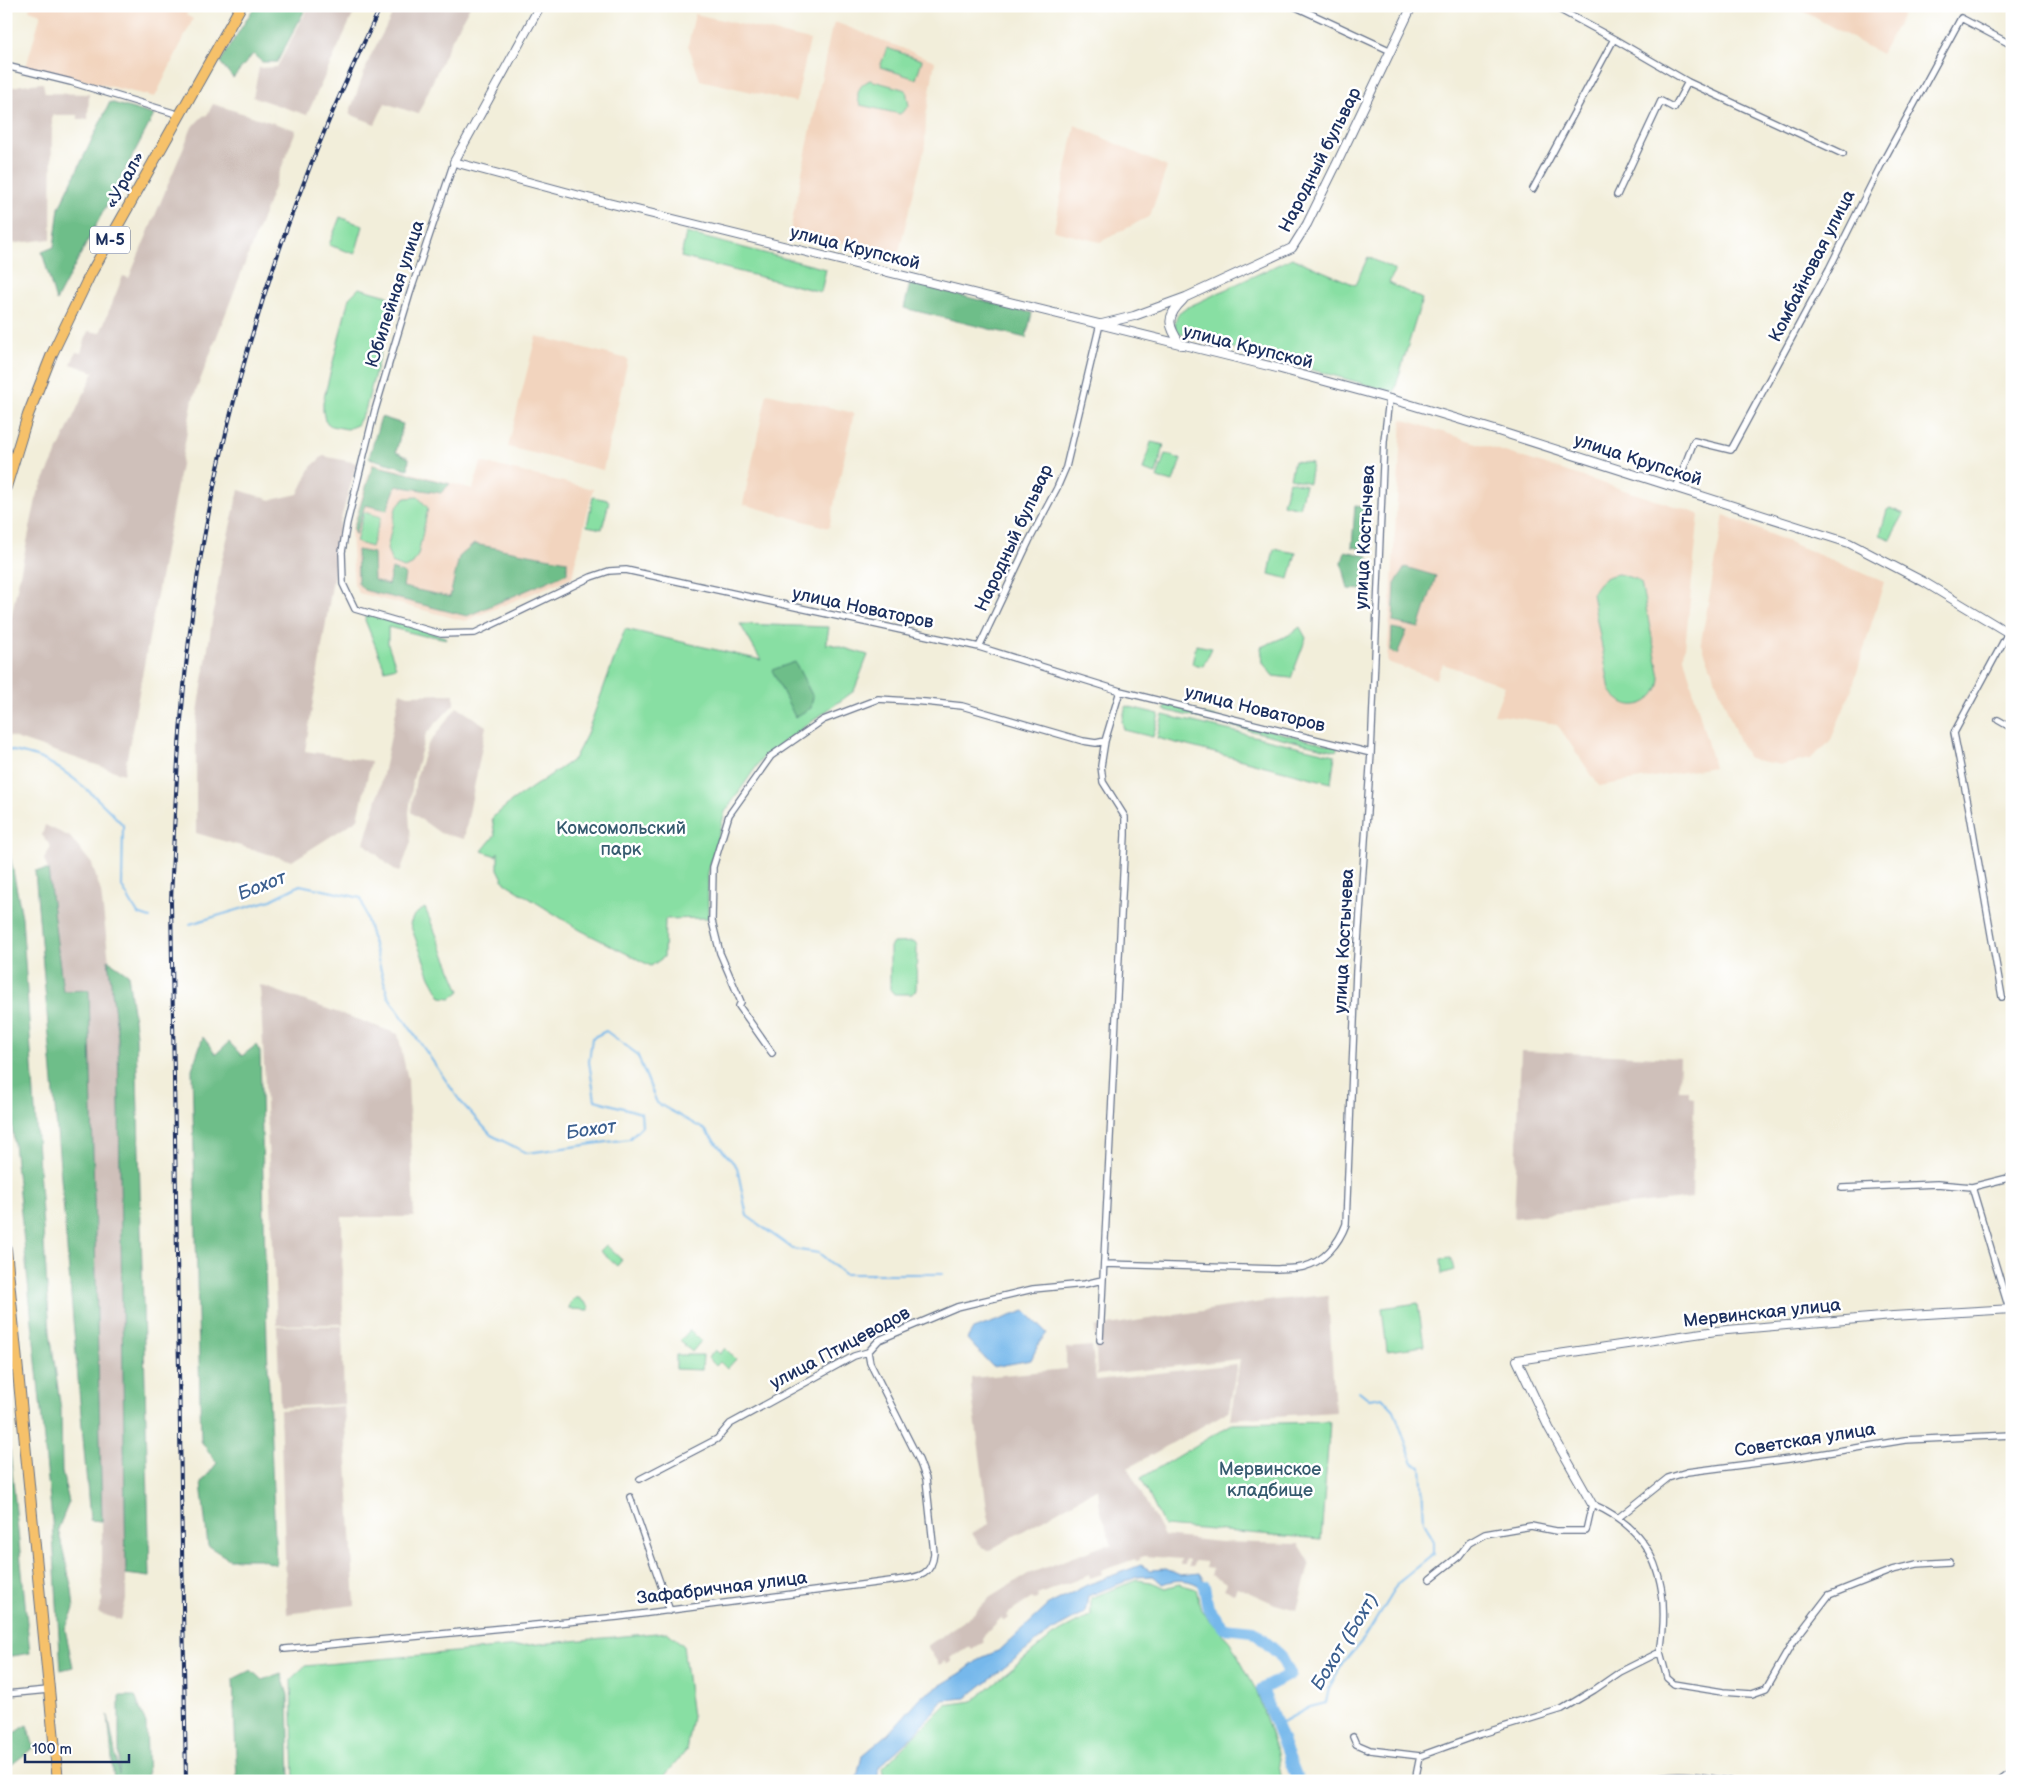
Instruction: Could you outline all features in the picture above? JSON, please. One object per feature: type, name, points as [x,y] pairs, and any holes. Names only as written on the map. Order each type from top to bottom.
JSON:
[{"type":"highway","name":"«Урал»","points":[[6,487],[28,415],[53,351],[90,275],[241,6]]},
{"type":"highway","points":[[6,1249],[58,1781]]},
{"type":"street","name":"Юбилейная улица","points":[[355,609],[343,584],[342,552],[347,523],[375,410],[410,293],[454,162],[540,6]]},
{"type":"street","points":[[1294,6],[1390,51]]},
{"type":"street","name":"Народный бульвар","points":[[979,648],[1066,467],[1100,324],[1134,316],[1186,296],[1292,248],[1307,224],[1339,160],[1412,6]]},
{"type":"street","points":[[1553,6],[1688,82],[1842,154]]},
{"type":"street","name":"Комбайновая улица","points":[[1676,488],[1694,441],[1731,450],[1830,269],[1881,165],[1960,18],[2012,45]]},
{"type":"street","points":[[1533,189],[1614,39]]},
{"type":"street","points":[[6,66],[71,82],[180,115]]},
{"type":"street","points":[[1617,195],[1662,102],[1674,108],[1688,82]]},
{"type":"street","name":"улица Крупской","points":[[454,162],[584,197],[1277,368],[1498,430],[1850,543],[1924,582],[2011,632]]},
{"type":"street","name":"Народный бульвар","points":[[1180,345],[1171,330],[1169,320],[1176,306],[1186,296]]},
{"type":"street","points":[[1134,316],[1130,318],[1128,327],[1135,333]]},
{"type":"street","name":"улица Костычева","points":[[1105,1264],[1276,1269],[1302,1268],[1319,1259],[1334,1246],[1341,1237],[1346,1224],[1356,971],[1371,753],[1384,440],[1389,399]]},
{"type":"street","name":"улица Новаторов","points":[[355,609],[441,634],[475,633],[591,578],[609,571],[626,570],[979,648],[1120,691],[1371,753]]},
{"type":"street","points":[[2002,997],[1954,733],[2011,632]]},
{"type":"street","points":[[1100,1340],[1125,835],[1124,817],[1103,782],[1102,766],[1105,741],[1120,691]]},
{"type":"street","points":[[772,1053],[739,1006],[741,1002],[720,953],[712,921],[713,867],[730,815],[771,756],[823,720],[878,699],[962,706],[1084,741],[1096,743],[1105,741]]},
{"type":"street","points":[[1998,720],[2012,728]]},
{"type":"street","points":[[1842,1188],[1937,1184],[1972,1187],[2012,1177]]},
{"type":"street","points":[[1972,1187],[2012,1319]]},
{"type":"street","name":"улица Птицеводов","points":[[640,1479],[717,1439],[730,1424],[854,1356],[868,1352],[879,1340],[957,1307],[1033,1289],[1085,1284],[1102,1280]]},
{"type":"street","name":"Мервинская улица","points":[[1592,1504],[1549,1428],[1517,1360],[1716,1332],[1893,1316],[2010,1309]]},
{"type":"street","name":"Зафабричная улица","points":[[286,1649],[618,1617],[916,1577],[929,1570],[934,1561],[926,1479],[919,1460],[870,1362],[868,1352]]},
{"type":"street","name":"Советская улица","points":[[1618,1518],[1668,1478],[1687,1472],[1789,1459],[1905,1440],[2012,1435]]},
{"type":"street","points":[[630,1497],[670,1610]]},
{"type":"street","points":[[1430,1579],[1459,1556],[1469,1543],[1485,1534],[1531,1526],[1556,1531],[1586,1531],[1592,1504],[1618,1518],[1640,1536],[1650,1551],[1656,1567],[1663,1603],[1664,1633],[1660,1652],[1667,1678],[1674,1684],[1723,1692],[1752,1694],[1766,1689],[1793,1642],[1830,1595],[1892,1570],[1917,1564],[1950,1562]]},
{"type":"street","points":[[1353,1737],[1356,1744],[1370,1750],[1420,1756],[1481,1734],[1562,1709],[1620,1672],[1660,1652]]},
{"type":"street","points":[[6,1694],[48,1690]]},
{"type":"street","points":[[1415,1781],[1420,1756]]},
{"type":"street","points":[[2000,1781],[2012,1772]]},
{"type":"street","points":[[1643,1781],[1655,1777],[1694,1775],[1729,1781]]},
{"type":"shaded area","points":[[30,6],[190,6],[186,15],[193,19],[155,97],[26,67],[41,14],[29,10]]},
{"type":"shaded area","points":[[309,6],[357,6],[307,115],[253,97],[259,68],[277,67]]},
{"type":"shaded area","points":[[397,6],[470,6],[450,43],[418,114],[385,103],[375,124],[349,114],[370,57]]},
{"type":"shaded area","points":[[1794,6],[1908,6],[1881,54]]},
{"type":"shaded area","points":[[695,14],[810,40],[796,102],[700,80],[688,45]]},
{"type":"shaded area","points":[[835,22],[935,61],[926,117],[925,147],[898,255],[790,231],[831,31]]},
{"type":"shaded area","points":[[43,83],[45,93],[89,94],[88,119],[78,119],[77,115],[52,115],[51,239],[9,244],[9,247],[6,248],[6,89],[21,85]]},
{"type":"shaded area","points":[[213,104],[296,130],[193,399],[124,774],[6,735],[6,640],[37,495],[94,372],[71,364],[76,352],[81,353],[88,331],[100,333],[123,276],[129,278],[192,127],[203,116],[207,115]]},
{"type":"shaded area","points":[[1075,125],[1167,167],[1150,216],[1100,242],[1054,231]]},
{"type":"shaded area","points":[[536,336],[628,359],[603,470],[508,447]]},
{"type":"shaded area","points":[[767,393],[854,413],[829,528],[743,504]]},
{"type":"shaded area","points":[[1402,419],[1699,514],[1684,657],[1714,767],[1599,786],[1557,724],[1494,714],[1505,686],[1443,664],[1436,679],[1387,662]]},
{"type":"shaded area","points":[[323,456],[357,463],[340,522],[334,573],[305,751],[371,761],[358,819],[292,861],[196,833],[196,725],[221,564],[239,490],[271,500],[298,494],[311,467]]},
{"type":"shaded area","points":[[372,462],[473,489],[481,462],[593,489],[572,577],[465,621],[359,593],[354,584],[351,531]]},
{"type":"shaded area","points":[[1724,515],[1884,582],[1852,689],[1830,742],[1810,759],[1782,765],[1749,759],[1739,741],[1701,642]]},
{"type":"shaded area","points":[[400,692],[408,695],[454,694],[454,704],[426,734],[413,779],[409,813],[411,842],[400,872],[394,870],[364,843],[380,789]]},
{"type":"shaded area","points":[[457,707],[486,726],[464,839],[440,833],[411,812],[416,778],[427,746]]},
{"type":"shaded area","points":[[45,825],[70,837],[92,864],[101,892],[118,1038],[126,1574],[126,1600],[121,1620],[98,1613],[102,1601],[102,1521],[88,990],[63,991],[48,870],[44,859],[51,847],[42,835]]},
{"type":"shaded area","points":[[260,985],[398,1034],[408,1080],[414,1217],[342,1217],[343,1324],[277,1325]]},
{"type":"shaded area","points":[[1521,1051],[1680,1058],[1679,1090],[1689,1090],[1689,1097],[1694,1098],[1692,1198],[1514,1218]]},
{"type":"shaded area","points":[[1328,1295],[1335,1412],[1230,1419],[1240,1359],[1097,1375],[1095,1327],[1275,1300]]},
{"type":"shaded area","points":[[277,1326],[342,1326],[344,1404],[280,1407]]},
{"type":"shaded area","points":[[1092,1346],[1096,1380],[1237,1364],[1229,1411],[1128,1468],[1164,1536],[1220,1542],[1299,1544],[1310,1562],[1297,1610],[1275,1604],[1237,1587],[1234,1593],[1224,1589],[1227,1583],[1211,1575],[1213,1569],[1206,1568],[1206,1562],[1195,1561],[1194,1566],[1189,1566],[1190,1560],[1186,1559],[1185,1565],[1180,1565],[1181,1559],[1144,1556],[1139,1558],[1140,1560],[1136,1561],[1135,1559],[1101,1571],[1102,1574],[1090,1578],[1089,1575],[1037,1595],[1038,1598],[1034,1600],[1032,1598],[1006,1615],[1008,1618],[1004,1621],[1001,1618],[982,1638],[984,1641],[972,1650],[970,1647],[950,1658],[952,1662],[947,1664],[945,1661],[939,1665],[927,1646],[973,1614],[989,1598],[1028,1574],[1105,1545],[1112,1546],[1100,1509],[1098,1488],[988,1551],[978,1543],[972,1533],[989,1524],[971,1378],[1066,1369],[1066,1348]]},
{"type":"shaded area","points":[[344,1406],[355,1605],[287,1614],[280,1410]]},
{"type":"green space","points":[[255,6],[307,6],[277,62],[262,62],[253,54],[233,78],[220,62]]},
{"type":"green space","points":[[887,48],[922,60],[916,79],[880,67]]},
{"type":"green space","points":[[870,80],[906,90],[909,106],[900,114],[860,105],[859,90],[863,84]]},
{"type":"green space","points":[[110,102],[154,115],[56,301],[42,252],[54,247],[59,208]]},
{"type":"green space","points":[[340,217],[363,226],[355,254],[329,245]]},
{"type":"green space","points":[[686,233],[826,269],[821,292],[681,257]]},
{"type":"green space","points":[[1368,257],[1395,270],[1389,283],[1422,299],[1394,392],[1177,333],[1175,321],[1182,310],[1292,258],[1355,285]]},
{"type":"green space","points":[[910,283],[1032,313],[1026,338],[904,308]]},
{"type":"green space","points":[[359,288],[388,296],[392,310],[365,411],[357,425],[347,429],[331,426],[325,421],[323,402],[349,298]]},
{"type":"green space","points":[[381,417],[403,424],[396,452],[409,458],[408,469],[369,458]]},
{"type":"green space","points":[[1151,442],[1164,445],[1156,474],[1143,470]]},
{"type":"green space","points":[[1165,454],[1181,459],[1173,482],[1157,478]]},
{"type":"green space","points":[[1294,461],[1312,463],[1309,483],[1290,478]]},
{"type":"green space","points":[[373,465],[450,484],[441,493],[396,486],[387,510],[365,505],[355,535],[353,530]]},
{"type":"green space","points":[[1289,481],[1305,485],[1299,508],[1283,504]]},
{"type":"green space","points":[[418,497],[428,508],[418,555],[412,565],[404,568],[392,563],[387,549],[396,508],[405,498]]},
{"type":"green space","points":[[593,497],[608,500],[609,502],[602,529],[587,526]]},
{"type":"green space","points":[[1355,506],[1369,508],[1369,550],[1352,547]]},
{"type":"green space","points":[[1890,508],[1904,514],[1890,539],[1880,535],[1887,510]]},
{"type":"green space","points":[[364,512],[381,517],[371,547],[356,542]]},
{"type":"green space","points":[[474,544],[567,561],[567,573],[467,616],[364,590],[358,583],[357,550],[373,553],[374,580],[388,585],[392,569],[405,574],[403,587],[450,597],[459,557]]},
{"type":"green space","points":[[1274,549],[1296,553],[1289,579],[1269,574]]},
{"type":"green space","points":[[1345,551],[1368,556],[1366,590],[1348,589],[1342,563]]},
{"type":"green space","points":[[1405,567],[1436,576],[1419,628],[1393,622],[1395,584]]},
{"type":"green space","points":[[1618,574],[1636,579],[1641,583],[1660,677],[1656,692],[1651,698],[1638,705],[1624,703],[1610,690],[1592,594],[1602,580]]},
{"type":"green space","points":[[366,614],[446,637],[447,639],[388,627],[388,644],[396,667],[385,670],[365,620]]},
{"type":"green space","name":"Комсомольский парк","points":[[740,624],[829,627],[826,645],[827,643],[868,655],[854,691],[763,757],[725,812],[708,873],[708,918],[665,919],[664,957],[651,966],[580,930],[505,883],[498,869],[498,852],[496,856],[482,851],[495,835],[492,818],[511,802],[574,759],[586,736],[625,629],[761,660]]},
{"type":"green space","points":[[1300,627],[1306,638],[1291,678],[1273,676],[1263,663],[1261,647],[1289,635]]},
{"type":"green space","points":[[1392,628],[1407,631],[1397,654],[1391,652]]},
{"type":"green space","points":[[1196,645],[1212,648],[1203,666],[1192,664]]},
{"type":"green space","points":[[795,662],[813,697],[811,708],[795,717],[772,670]]},
{"type":"green space","points":[[1166,705],[1338,747],[1336,751],[1164,710]]},
{"type":"green space","points":[[1126,706],[1159,714],[1153,737],[1124,730],[1122,721]]},
{"type":"green space","points":[[1163,715],[1335,755],[1331,783],[1157,738]]},
{"type":"green space","points":[[6,844],[8,845],[22,917],[50,1332],[61,1410],[62,1472],[69,1502],[58,1529],[72,1589],[74,1609],[65,1629],[73,1667],[61,1670],[52,1520],[6,1064]]},
{"type":"green space","points":[[48,870],[63,991],[89,990],[102,1521],[90,1520],[35,871]]},
{"type":"green space","points":[[425,908],[460,991],[451,998],[441,997],[430,977],[410,924],[414,915]]},
{"type":"green space","points":[[914,942],[917,946],[916,990],[912,994],[894,994],[890,989],[890,947],[893,943]]},
{"type":"green space","points":[[108,960],[128,974],[136,1035],[150,1577],[126,1574],[118,1038]]},
{"type":"green space","points":[[203,1037],[216,1054],[229,1042],[242,1056],[256,1045],[260,1052],[267,1343],[276,1565],[260,1559],[229,1559],[208,1546],[201,1483],[217,1463],[201,1441],[192,1069]]},
{"type":"green space","points":[[606,1245],[622,1260],[617,1266],[600,1251]]},
{"type":"green space","points":[[1451,1258],[1454,1270],[1442,1274],[1441,1259]]},
{"type":"green space","points":[[575,1298],[579,1298],[589,1306],[589,1310],[569,1309],[570,1303]]},
{"type":"green space","points":[[1418,1303],[1424,1346],[1387,1351],[1382,1308]]},
{"type":"green space","points":[[690,1330],[701,1341],[692,1352],[680,1341]]},
{"type":"green space","points":[[725,1348],[736,1359],[727,1369],[720,1362],[716,1366],[708,1358],[715,1350],[720,1354]]},
{"type":"green space","points":[[676,1355],[703,1355],[702,1370],[676,1369]]},
{"type":"green space","points":[[6,1410],[30,1653],[7,1657],[6,1657]]},
{"type":"green space","name":"Мервинское кладбище","points":[[1330,1422],[1321,1539],[1164,1526],[1141,1478],[1232,1424]]},
{"type":"green space","points":[[1137,1580],[1151,1582],[1166,1588],[1179,1584],[1196,1589],[1201,1610],[1230,1642],[1256,1690],[1276,1748],[1282,1781],[883,1781],[885,1778],[883,1768],[945,1705],[973,1701],[1052,1636],[1091,1615],[1091,1598]]},
{"type":"green space","points":[[667,1632],[683,1645],[692,1717],[686,1751],[660,1781],[294,1781],[291,1679],[305,1666]]},
{"type":"green space","points":[[251,1670],[262,1680],[281,1673],[288,1695],[290,1781],[237,1781],[233,1679]]},
{"type":"green space","points":[[119,1696],[135,1696],[146,1724],[148,1781],[114,1781],[108,1715],[119,1774]]},
{"type":"green space","points":[[27,1725],[34,1747],[6,1769],[6,1738]]},
{"type":"water","points":[[1025,1311],[1047,1333],[1039,1343],[1031,1360],[993,1367],[967,1339],[973,1329]]},
{"type":"water","points":[[1141,1565],[1150,1570],[1166,1569],[1180,1575],[1199,1573],[1205,1582],[1203,1588],[1184,1580],[1163,1584],[1152,1576],[1137,1577],[1088,1596],[1085,1613],[1048,1633],[966,1698],[943,1700],[915,1734],[879,1767],[879,1780],[856,1781],[862,1756],[888,1734],[921,1697],[961,1673],[981,1658],[1000,1650],[1050,1604],[1087,1585]]},
{"type":"waterway","name":"Бохот","points":[[6,749],[33,756],[58,767],[82,785],[123,825],[122,887],[138,914],[150,918]]},
{"type":"waterway","name":"Бохот","points":[[190,924],[271,900],[300,885],[361,898],[388,996],[460,1101],[491,1135],[527,1153],[629,1139],[642,1126],[641,1113],[595,1100],[589,1062],[592,1038],[606,1031],[637,1054],[657,1103],[705,1130],[737,1167],[747,1216],[793,1249],[819,1253],[844,1274],[942,1274]]},
{"type":"waterway","name":"Бохот (Бохт)","points":[[1277,1725],[1310,1707],[1326,1703],[1329,1688],[1341,1666],[1366,1636],[1398,1583],[1434,1554],[1434,1542],[1424,1521],[1421,1466],[1413,1463],[1394,1410],[1382,1397],[1369,1399],[1359,1391]]},
{"type":"waterway","points":[[1204,1586],[1208,1608],[1224,1628],[1253,1631],[1280,1655],[1290,1674],[1262,1689],[1298,1781]]},
{"type":"railway","points":[[186,1781],[171,903],[177,779],[187,656],[198,573],[208,517],[233,404],[248,348],[265,292],[304,183],[338,99],[381,6]]}]
